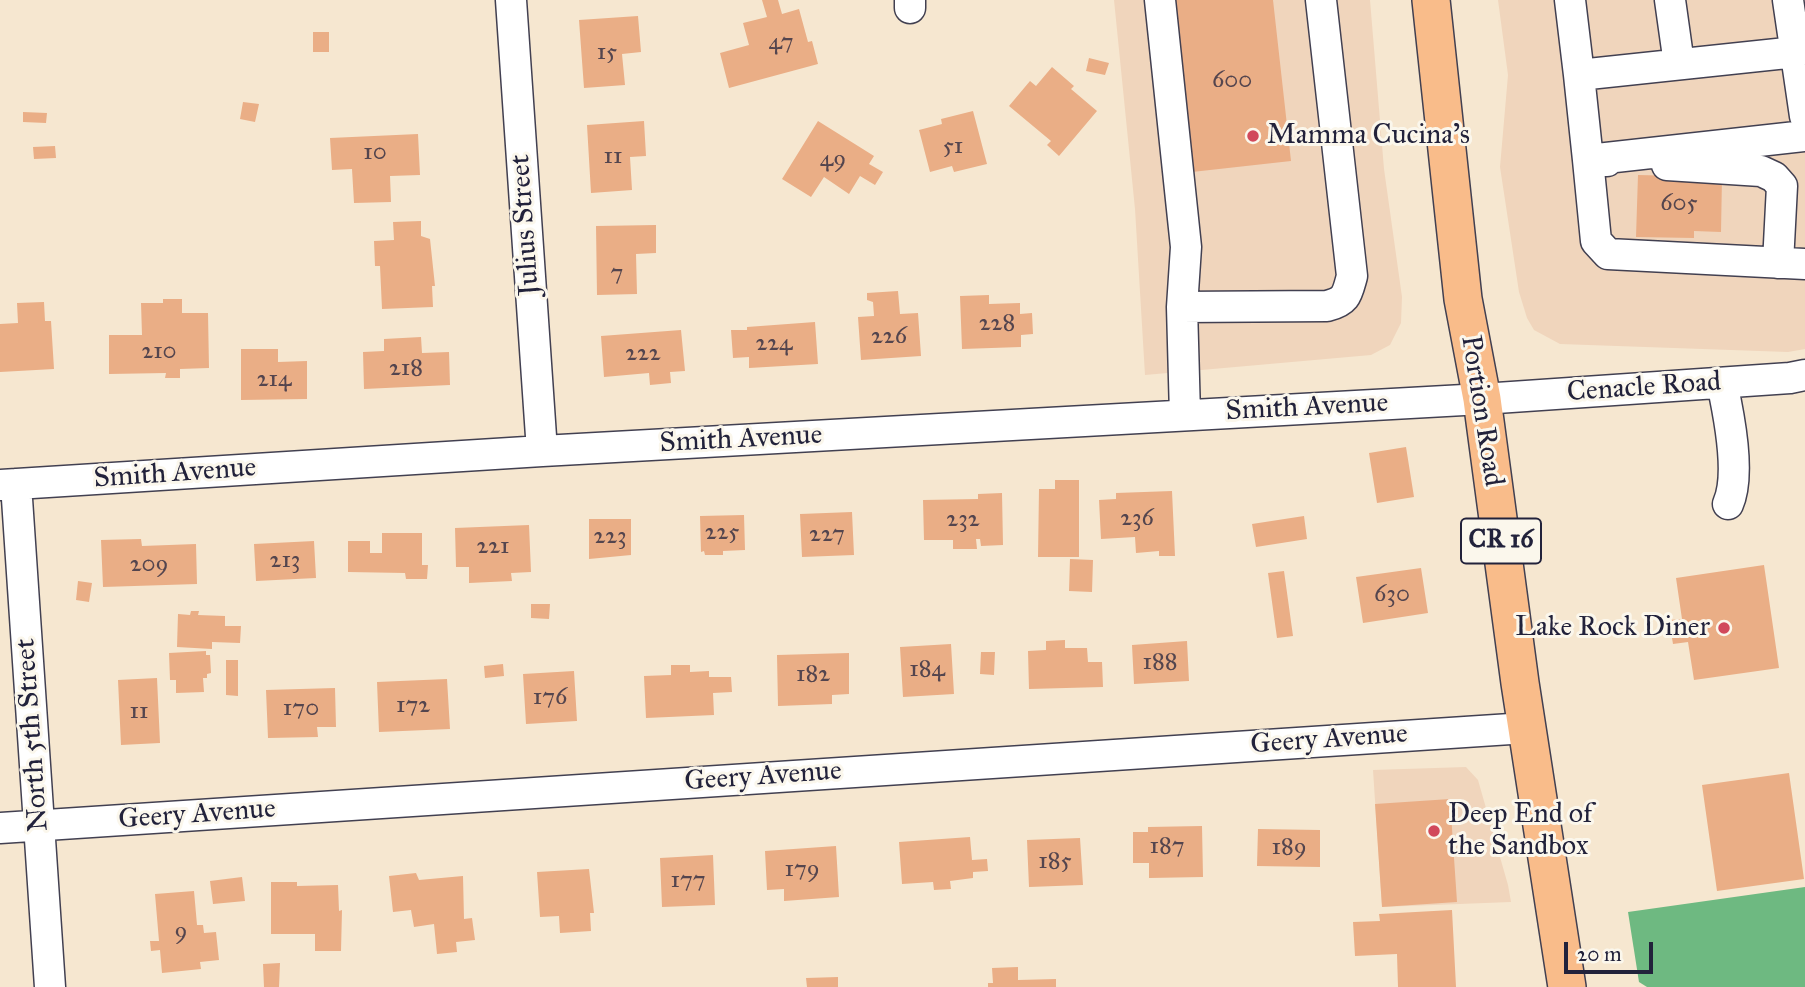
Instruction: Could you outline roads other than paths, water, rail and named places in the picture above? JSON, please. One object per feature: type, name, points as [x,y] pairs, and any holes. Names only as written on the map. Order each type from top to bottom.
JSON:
[{"type":"main road","name":"Portion Road","points":[[1430,0],[1463,299],[1482,399],[1527,728],[1567,987]]},
{"type":"street","name":"Julius Street","points":[[511,0],[542,450]]},
{"type":"street","points":[[1160,0],[1186,247],[1182,307],[1185,415]]},
{"type":"street","points":[[1182,307],[1327,306],[1340,303],[1348,293],[1352,276],[1321,0]]},
{"type":"street","points":[[1570,0],[1596,241],[1608,254],[1792,263],[1782,186],[1774,177],[1761,171],[1588,160]]},
{"type":"street","points":[[1670,0],[1679,64]]},
{"type":"street","points":[[1788,0],[1805,116]]},
{"type":"street","points":[[1579,75],[1796,52]]},
{"type":"street","points":[[1588,160],[1805,136]]},
{"type":"street","name":"Cenacle Road","points":[[1482,399],[1805,375]]},
{"type":"street","points":[[1722,383],[1730,421],[1734,491],[1728,504]]},
{"type":"street","name":"Smith Avenue","points":[[8,484],[542,450],[1482,399]]},
{"type":"street","name":"North 5th Street","points":[[8,484],[39,825],[50,987]]},
{"type":"street","name":"Geery Avenue","points":[[0,828],[1527,728]]},
{"type":"place","name":"Mamma Cucina's","points":[[1253,136]]},
{"type":"place","name":"Lake Rock Diner","points":[[1724,628]]},
{"type":"place","name":"Deep End of the Sandbox","points":[[1434,831]]}]
